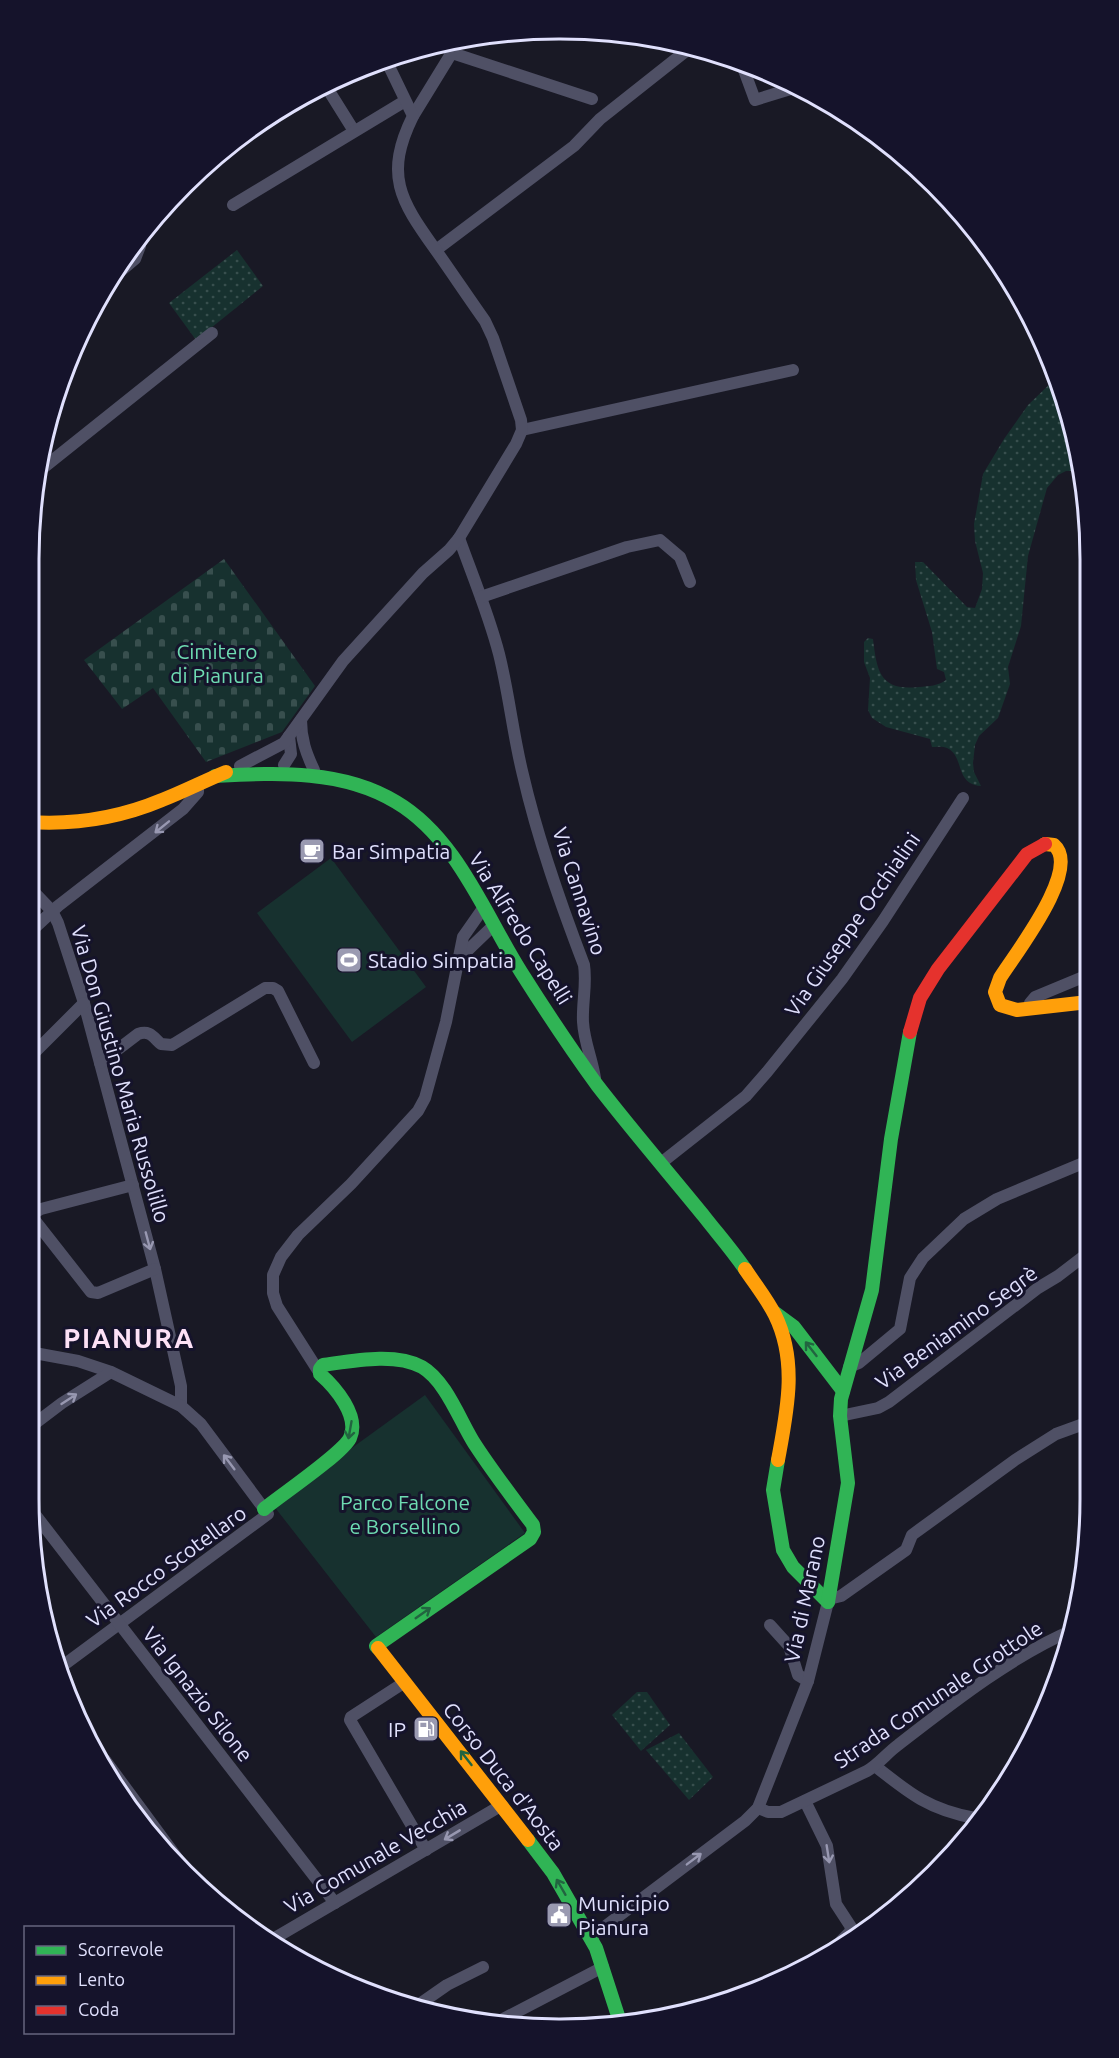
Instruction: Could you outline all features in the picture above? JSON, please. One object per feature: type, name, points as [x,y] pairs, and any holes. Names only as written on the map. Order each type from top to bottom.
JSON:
[{"type":"street","points":[[241,771],[285,741],[344,661],[423,573],[459,538],[516,444],[522,430],[521,420],[485,321],[416,224],[405,205],[398,178],[399,151],[404,134],[412,116],[454,50]]},
{"type":"street","points":[[452,53],[592,99]]},
{"type":"street","points":[[436,250],[574,146],[608,112],[682,54]]},
{"type":"street","points":[[390,68],[412,116]]},
{"type":"street","points":[[745,74],[755,100],[785,91]]},
{"type":"street","points":[[330,93],[354,131]]},
{"type":"street","points":[[233,206],[405,101]]},
{"type":"street","points":[[48,464],[212,333]]},
{"type":"street","points":[[522,430],[793,370]]},
{"type":"street","name":"Via Cannavino","points":[[459,538],[499,653],[523,775],[545,856],[584,965],[583,1021],[597,1084],[738,1259],[780,1324],[790,1369],[789,1399],[773,1490],[783,1550],[793,1567],[829,1601]]},
{"type":"street","points":[[481,597],[627,547],[660,540],[680,557],[690,582]]},
{"type":"street","points":[[301,719],[304,748],[314,774]]},
{"type":"street","points":[[284,765],[291,754],[285,741]]},
{"type":"street","name":"Via Alfredo Capelli","points":[[39,823],[88,822],[112,817],[140,809],[215,776],[284,765],[375,791],[397,802],[413,814],[430,830],[461,867],[521,972],[597,1084]]},
{"type":"street","name":"Via Alfredo Capelli","points":[[241,771],[314,774]]},
{"type":"street","name":"Via Don Giustino Maria Russolillo","points":[[180,1406],[181,1386],[155,1269],[84,1003],[52,911],[183,809],[198,792],[198,784]]},
{"type":"street","name":"Via Giuseppe Occhialini","points":[[661,1163],[746,1096],[767,1072],[842,979],[883,921],[963,798]]},
{"type":"street","name":"Via di Marano","points":[[758,1808],[808,1681],[829,1601],[831,1576],[848,1483],[840,1416],[843,1391],[872,1290],[891,1139],[910,1029],[920,998],[938,969],[1028,854],[1041,844],[1051,844],[1056,846],[1062,854],[1059,875],[1050,898],[1000,978],[995,992],[1000,1005],[1017,1010],[1029,1009]]},
{"type":"street","points":[[39,897],[52,911],[39,923]]},
{"type":"street","points":[[39,1354],[78,1361],[111,1372],[180,1406],[201,1424],[266,1511],[339,1451],[350,1438],[352,1419],[325,1369],[277,1306],[273,1293],[273,1275],[281,1257],[298,1235],[351,1184],[418,1112],[429,1087],[446,1022],[463,937],[484,908]]},
{"type":"street","points":[[458,964],[466,952],[494,925]]},
{"type":"street","points":[[1080,978],[1035,997],[1029,1009],[1080,1003]]},
{"type":"street","points":[[100,1063],[140,1033],[148,1033],[161,1044],[172,1045],[270,987],[278,991],[314,1063]]},
{"type":"street","points":[[39,1048],[84,1003]]},
{"type":"street","points":[[849,1367],[859,1363],[900,1329],[910,1278],[923,1258],[964,1219],[997,1199],[1080,1164]]},
{"type":"street","points":[[39,1210],[133,1185]]},
{"type":"street","points":[[39,1227],[91,1292],[99,1293],[155,1269]]},
{"type":"street","name":"Via Beniamino Segrè","points":[[840,1416],[878,1408],[889,1402],[1038,1288],[1080,1259]]},
{"type":"street","name":"Via Cannavino","points":[[774,1312],[794,1327],[843,1391]]},
{"type":"street","name":"Corso Duca d'Aosta","points":[[325,1369],[359,1358],[410,1362],[429,1371],[466,1425],[473,1441],[534,1525],[532,1537],[376,1646],[502,1804],[553,1873],[598,1952],[618,2016]]},
{"type":"street","points":[[39,1420],[111,1372]]},
{"type":"street","points":[[829,1601],[841,1596],[906,1550],[912,1535],[1015,1460],[1056,1434],[1080,1425]]},
{"type":"street","name":"Via Rocco Scotellaro","points":[[66,1663],[266,1511]]},
{"type":"street","name":"Via Ignazio Silone","points":[[40,1521],[335,1903]]},
{"type":"street","points":[[770,1625],[788,1643],[798,1676],[808,1681]]},
{"type":"street","name":"Strada Comunale Grottole","points":[[758,1808],[768,1812],[781,1812],[875,1766],[898,1745],[1022,1656],[1061,1635]]},
{"type":"street","points":[[405,1682],[351,1717],[350,1720],[426,1850]]},
{"type":"street","points":[[875,1766],[921,1801],[955,1815],[970,1817]]},
{"type":"street","points":[[806,1801],[827,1846],[836,1904],[851,1930]]},
{"type":"street","name":"Via Comunale Vecchia","points":[[278,1936],[502,1804]]},
{"type":"street","points":[[591,1937],[745,1821],[758,1808]]},
{"type":"street","points":[[508,2016],[603,1966]]},
{"type":"street","points":[[424,2001],[447,1985],[483,1967]]},
{"type":"green space","points":[[237,250],[263,286],[196,340],[169,303]]},
{"type":"green space","points":[[1049,385],[1062,425],[1072,471],[1058,475],[1047,488],[1028,556],[1021,626],[1008,667],[1010,684],[998,718],[979,736],[975,745],[974,772],[981,786],[967,780],[953,752],[947,748],[932,747],[930,739],[886,727],[872,718],[868,710],[870,678],[864,662],[864,642],[868,638],[873,639],[879,670],[888,682],[896,686],[930,686],[946,680],[944,672],[937,669],[932,632],[916,580],[915,562],[923,562],[967,607],[975,608],[982,589],[983,573],[975,541],[974,524],[983,474],[1028,405]]},
{"type":"green space","name":"Cimitero di Pianura","points":[[224,559],[315,686],[282,732],[206,762],[153,688],[122,709],[84,660]]},
{"type":"green space","name":"Stadio Simpatia","points":[[331,858],[426,987],[352,1042],[257,913]]},
{"type":"green space","name":"Parco Falcone e Borsellino","points":[[425,1395],[525,1533],[376,1637],[273,1505]]},
{"type":"green space","points":[[637,1692],[647,1692],[670,1725],[641,1751],[612,1715]]},
{"type":"green space","points":[[679,1733],[713,1777],[689,1800],[646,1750]]},
{"type":"traffic: fast","points":[[215,776],[285,774],[331,778],[375,791],[417,817],[436,836],[468,879],[521,972],[597,1085],[745,1269]]},
{"type":"traffic: fast","points":[[828,1602],[848,1483],[840,1416],[841,1399],[872,1290],[891,1139],[910,1032]]},
{"type":"traffic: fast","points":[[775,1313],[794,1327],[843,1391]]},
{"type":"traffic: fast","points":[[264,1509],[324,1464],[350,1438],[352,1421],[349,1412],[339,1394],[320,1374],[323,1365],[386,1359],[411,1362],[431,1373],[452,1402],[481,1453],[533,1525],[534,1532],[530,1539],[376,1646],[378,1648]]},
{"type":"traffic: fast","points":[[778,1460],[773,1490],[783,1550],[793,1567],[828,1602]]},
{"type":"traffic: fast","points":[[528,1840],[553,1873],[596,1948],[618,2016]]},
{"type":"traffic: slow","points":[[39,823],[80,821],[113,816],[162,800],[226,772]]},
{"type":"traffic: slow","points":[[1045,844],[1054,845],[1060,857],[1059,873],[1053,891],[1031,932],[1000,978],[995,992],[1000,1005],[1017,1010],[1080,1003]]},
{"type":"traffic: slow","points":[[745,1269],[775,1315],[786,1351],[787,1405],[778,1460]]},
{"type":"traffic: slow","points":[[378,1648],[528,1840]]},
{"type":"traffic: jam","points":[[910,1032],[920,998],[938,969],[1027,854],[1045,844]]},
{"type":"place","name":"Bar Simpatia","points":[[312,851]]},
{"type":"place","name":"Stadio Simpatia","points":[[349,960]]},
{"type":"place","name":"IP","points":[[426,1729]]},
{"type":"place","name":"Municipio Pianura","points":[[559,1915]]},
{"type":"district","name":"PIANURA","points":[[129,1338]]}]
